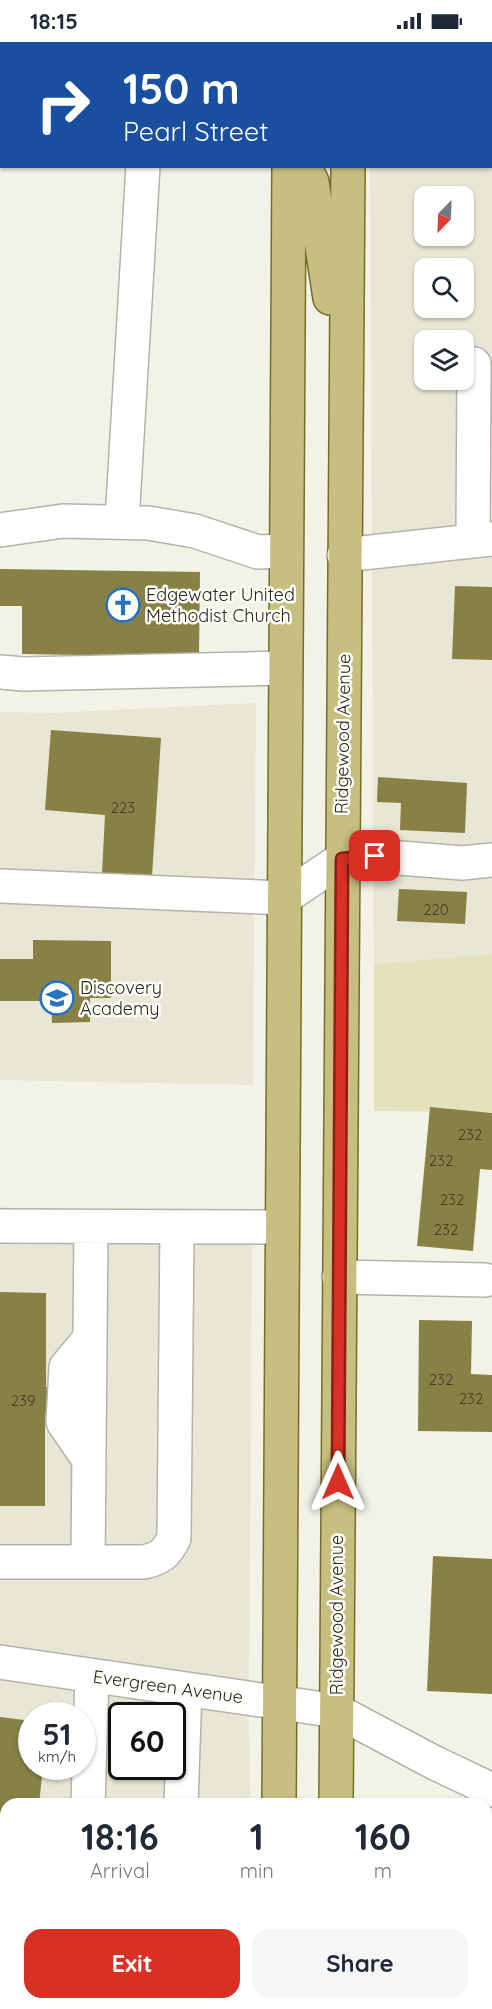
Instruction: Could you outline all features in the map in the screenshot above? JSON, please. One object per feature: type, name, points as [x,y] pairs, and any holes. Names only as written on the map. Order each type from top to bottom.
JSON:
[{"type":"main road","points":[[279,1798],[289,168]]},
{"type":"main road","points":[[305,168],[312,182],[333,311],[346,342]]},
{"type":"main road","name":"Ridgewood Avenue","points":[[336,1798],[348,168]]},
{"type":"street","points":[[122,522],[143,168]]},
{"type":"street","points":[[344,555],[482,540],[474,364]]},
{"type":"street","points":[[0,530],[63,521],[148,523],[195,531],[258,552],[286,551]]},
{"type":"street","points":[[0,672],[34,674],[285,668]]},
{"type":"street","points":[[0,886],[284,898],[342,859],[375,856],[462,863],[492,860]]},
{"type":"street","points":[[0,1226],[282,1227]]},
{"type":"street","points":[[88,1562],[91,1227]]},
{"type":"street","points":[[0,1562],[144,1562],[158,1559],[169,1549],[174,1538],[177,1227]]},
{"type":"street","points":[[339,1277],[490,1280]]},
{"type":"street","name":"Evergreen Avenue","points":[[0,1662],[337,1711],[488,1779]]},
{"type":"street","points":[[88,1798],[92,1676]]},
{"type":"street","points":[[181,1798],[185,1689]]},
{"type":"shaded area","points":[[370,168],[492,168],[492,954],[374,964]]},
{"type":"shaded area","points":[[256,703],[253,1085],[0,1080],[0,712],[53,713]]},
{"type":"shaded area","points":[[492,954],[492,1112],[374,1111],[374,964]]},
{"type":"shaded area","points":[[0,1207],[252,1235],[249,1682],[0,1646]]},
{"type":"shaded area","points":[[0,1678],[162,1702],[108,1702],[108,1780],[186,1780],[186,1706],[249,1715],[250,1798],[0,1798]]},
{"type":"building","name":"Edgewater United Methodist Church","points":[[0,569],[200,572],[199,657],[22,654],[22,606],[0,606]]},
{"type":"building","points":[[455,586],[492,587],[492,660],[452,659]]},
{"type":"building","points":[[51,730],[161,738],[152,876],[102,873],[105,815],[45,810]]},
{"type":"building","points":[[378,777],[467,783],[465,833],[400,830],[401,803],[377,802]]},
{"type":"building","points":[[399,889],[467,892],[465,924],[397,921]]},
{"type":"building","points":[[33,940],[111,941],[111,998],[90,998],[90,1022],[52,1023],[51,1001],[0,1001],[0,959],[33,959]]},
{"type":"building","points":[[430,1107],[492,1113],[492,1170],[480,1169],[473,1251],[417,1246]]},
{"type":"building","points":[[0,1292],[46,1293],[46,1387],[85,1388],[84,1416],[45,1415],[45,1506],[0,1506]]},
{"type":"building","points":[[419,1320],[472,1321],[471,1374],[492,1375],[492,1432],[418,1431]]},
{"type":"building","points":[[433,1556],[492,1559],[492,1694],[427,1691]]},
{"type":"building","points":[[0,1717],[18,1719],[18,1780],[42,1780],[40,1798],[0,1798]]},
{"type":"place","name":"Edgewater United Methodist Church","points":[[123,605]]},
{"type":"place","name":"Discovery Academy","points":[[57,998]]},
{"type":"route","points":[[338,1482],[342,859],[375,856]]}]
